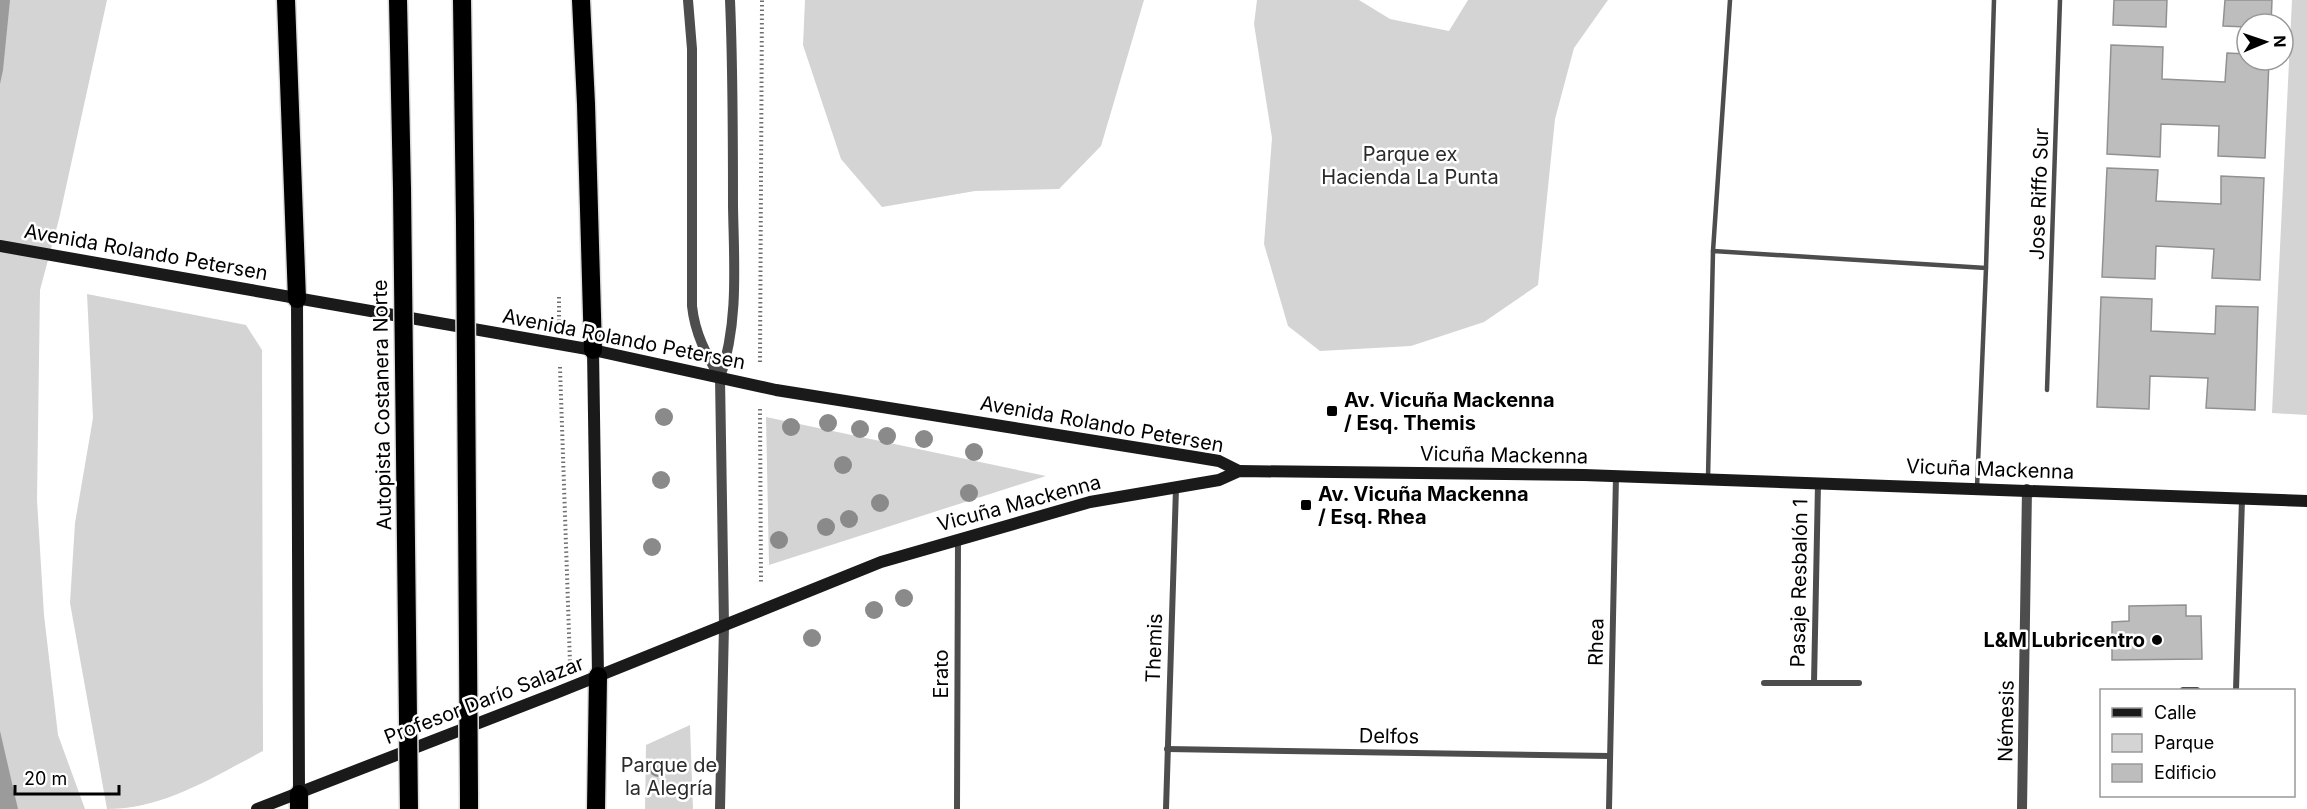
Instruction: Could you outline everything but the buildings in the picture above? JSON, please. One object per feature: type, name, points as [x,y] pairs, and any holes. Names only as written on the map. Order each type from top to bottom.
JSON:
[{"type":"highway","points":[[286,0],[297,299]]},
{"type":"highway","name":"Autopista Costanera Norte","points":[[398,0],[409,809]]},
{"type":"highway","points":[[462,0],[469,801]]},
{"type":"highway","points":[[581,0],[587,116],[592,351]]},
{"type":"highway","points":[[596,809],[598,676]]},
{"type":"main road","name":"Avenida Rolando Petersen","points":[[0,246],[559,344],[760,386],[1219,461],[1239,471]]},
{"type":"main road","points":[[297,299],[299,801]]},
{"type":"main road","points":[[592,351],[598,676]]},
{"type":"main road","name":"Vicuña Mackenna","points":[[724,626],[881,562],[1090,502],[1219,480],[1239,471],[1617,476],[2027,489],[2307,501]]},
{"type":"main road","name":"Profesor Darío Salazar","points":[[257,809],[299,801],[571,687],[724,626]]},
{"type":"street","points":[[688,0],[692,49],[692,306],[694,325],[700,342],[720,378]]},
{"type":"street","points":[[720,809],[724,626],[720,378],[728,354],[734,310],[730,0]]},
{"type":"street","name":"Rhea","points":[[1609,809],[1617,476]]},
{"type":"street","name":"Pasaje Resbalón 1","points":[[1814,683],[1818,483]]},
{"type":"street","name":"Themis","points":[[1166,809],[1176,487]]},
{"type":"street","name":"Némesis","points":[[2022,809],[2027,489]]},
{"type":"street","points":[[2236,689],[2242,499]]},
{"type":"street","name":"Erato","points":[[957,809],[958,539]]},
{"type":"street","name":"Pasaje Resbalón 1","points":[[1764,683],[1859,683]]},
{"type":"street","name":"Delfos","points":[[1167,749],[1610,756]]},
{"type":"lane","points":[[1708,480],[1713,251],[1730,0]]},
{"type":"lane","points":[[1977,488],[1994,0]]},
{"type":"lane","name":"Jose Riffo Sur","points":[[2047,390],[2060,0]]},
{"type":"lane","points":[[1713,251],[1986,268]]},
{"type":"path","points":[[761,609],[762,0]]},
{"type":"path","points":[[559,297],[571,687]]},
{"type":"green space","points":[[0,0],[107,0],[59,219],[40,290],[37,500],[44,615],[58,735],[85,809],[0,809]]},
{"type":"green space","points":[[805,0],[1144,0],[1101,146],[1059,189],[975,191],[882,207],[841,159],[803,45]]},
{"type":"green space","name":"Parque ex Hacienda La Punta","points":[[1257,0],[1359,0],[1390,19],[1449,31],[1468,0],[1608,0],[1574,48],[1555,119],[1538,285],[1484,322],[1411,346],[1320,351],[1288,326],[1264,244],[1272,138],[1254,24]]},
{"type":"green space","points":[[2292,0],[2307,0],[2307,415],[2272,413],[2289,72],[2295,72],[2295,12],[2291,12]]},
{"type":"green space","points":[[87,294],[246,325],[262,350],[263,751],[188,790],[148,804],[128,808],[107,809],[70,603],[75,523],[93,418]]},
{"type":"green space","points":[[766,417],[1046,476],[769,565]]},
{"type":"green space","name":"Parque de la Alegría","points":[[690,725],[693,809],[645,809],[646,745]]},
{"type":"shaded area","points":[[0,0],[10,0],[0,84]]},
{"type":"shaded area","points":[[0,731],[18,809],[0,809]]},
{"type":"place","name":"Av. Vicuña Mackenna / Esq. Themis","points":[[1332,411]]},
{"type":"place","name":"Av. Vicuña Mackenna / Esq. Rhea","points":[[1306,505]]},
{"type":"place","name":"L&M Lubricentro","points":[[2157,640]]}]
